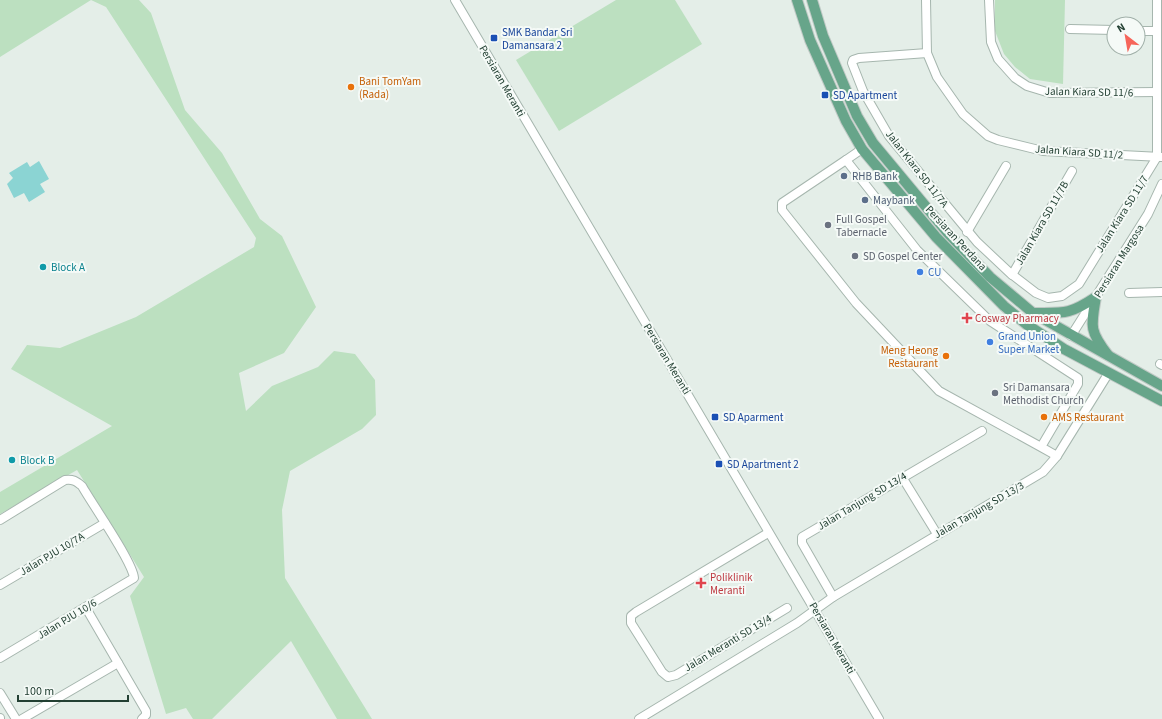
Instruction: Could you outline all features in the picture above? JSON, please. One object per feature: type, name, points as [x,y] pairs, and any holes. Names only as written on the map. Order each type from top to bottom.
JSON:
[{"type":"main road","name":"Persiaran Perdana","points":[[797,0],[810,40],[846,121],[862,149],[936,237],[1004,306],[1026,324],[1064,349],[1162,401]]},
{"type":"main road","name":"Persiaran Perdana","points":[[812,0],[823,36],[857,116],[872,143],[947,232],[990,277],[1033,314],[1162,386]]},
{"type":"main road","points":[[1033,314],[1069,313],[1079,309],[1096,297]]},
{"type":"main road","points":[[1096,297],[1092,324],[1094,334],[1110,358]]},
{"type":"main road","points":[[1026,324],[1058,338],[1066,339],[1071,336],[1074,346],[1104,371]]},
{"type":"street","name":"Persiaran Meranti","points":[[455,0],[879,719]]},
{"type":"street","name":"Jalan Kiara SD 11/2","points":[[926,0],[927,54],[936,77],[963,114],[978,128],[998,140],[1043,151],[1159,157]]},
{"type":"street","name":"Jalan Kiara SD 11/6","points":[[989,0],[990,36],[998,59],[1015,78],[1027,86],[1050,93],[1157,92]]},
{"type":"street","points":[[1157,0],[1159,157]]},
{"type":"street","points":[[1070,30],[1106,30]]},
{"type":"street","points":[[1146,31],[1157,31]]},
{"type":"street","name":"Jalan Kiara SD 11/7A","points":[[927,54],[859,58],[853,60],[853,66],[863,91],[889,136],[968,232],[1012,275],[1036,293],[1048,298],[1062,296]]},
{"type":"street","points":[[862,149],[784,202],[781,206],[782,210],[856,303],[939,391],[1057,456]]},
{"type":"street","name":"Jalan Kiara SD 11/7","points":[[1062,296],[1079,284],[1159,157]]},
{"type":"street","points":[[846,160],[917,250],[990,321],[1078,378],[1078,384],[1041,447]]},
{"type":"street","points":[[968,232],[1006,166]]},
{"type":"street","name":"Jalan Kiara SD 11/7B","points":[[1012,275],[1072,171]]},
{"type":"street","name":"Persiaran Margosa","points":[[1071,336],[1148,214],[1162,184]]},
{"type":"street","points":[[1129,293],[1162,292]]},
{"type":"street","name":"Jalan Tanjung SD 13/3","points":[[639,719],[797,624],[833,597],[1036,476],[1048,467],[1057,456],[1104,371]]},
{"type":"street","name":"Jalan Tanjung SD 13/4","points":[[833,597],[802,543],[802,537],[902,476],[982,431]]},
{"type":"street","points":[[902,476],[938,534]]},
{"type":"street","points":[[0,520],[58,484],[71,479],[82,486],[104,523]]},
{"type":"street","name":"Jalan PJU 10/6","points":[[0,658],[134,578],[134,572],[104,523]]},
{"type":"street","name":"Jalan PJU 10/7A","points":[[0,585],[104,523]]},
{"type":"street","name":"Jalan Meranti SD 13/4","points":[[768,533],[636,612],[631,616],[631,622],[662,672],[668,677],[676,675],[787,608]]},
{"type":"street","points":[[86,608],[146,711],[146,715],[142,719]]},
{"type":"street","points":[[22,719],[118,663]]},
{"type":"street","points":[[0,693],[16,719]]},
{"type":"green space","points":[[0,0],[91,0],[0,57]]},
{"type":"green space","points":[[91,0],[139,0],[151,13],[185,110],[222,153],[260,219],[282,236],[316,307],[284,353],[239,373],[246,411],[272,386],[318,367],[334,351],[355,354],[375,380],[376,415],[362,429],[290,471],[282,510],[285,578],[372,719],[337,719],[291,641],[212,719],[193,719],[186,708],[166,714],[130,596],[144,577],[77,470],[0,514],[0,492],[112,426],[11,369],[27,345],[60,348],[136,317],[254,247],[256,238],[106,7]]},
{"type":"green space","points":[[616,0],[675,0],[702,44],[559,131],[516,60]]},
{"type":"green space","points":[[995,0],[1065,0],[1063,84],[1030,79],[1015,67],[1004,54],[995,31]]},
{"type":"water","points":[[39,161],[49,179],[40,184],[45,192],[29,202],[24,193],[14,198],[7,184],[13,178],[9,173],[27,162],[30,167]]},
{"type":"place","name":"SMK Bandar Sri Damansara 2","points":[[494,38]]},
{"type":"place","name":"Bani TomYam (Rada)","points":[[351,87]]},
{"type":"place","name":"SD Apartment","points":[[825,95]]},
{"type":"place","name":"RHB Bank","points":[[844,176]]},
{"type":"place","name":"Maybank","points":[[865,200]]},
{"type":"place","name":"Full Gospel Tabernacle","points":[[828,225]]},
{"type":"place","name":"SD Gospel Center","points":[[855,256]]},
{"type":"place","name":"Block A","points":[[43,267]]},
{"type":"place","name":"CU","points":[[920,272]]},
{"type":"place","name":"Cosway Pharmacy","points":[[967,318]]},
{"type":"place","name":"Grand Union Super Market","points":[[990,342]]},
{"type":"place","name":"Meng Heong Restaurant","points":[[946,356]]},
{"type":"place","name":"Sri Damansara Methodist Church","points":[[995,393]]},
{"type":"place","name":"SD Aparment","points":[[715,417]]},
{"type":"place","name":"AMS Restaurant","points":[[1044,417]]},
{"type":"place","name":"Block B","points":[[12,460]]},
{"type":"place","name":"SD Apartment 2","points":[[719,464]]},
{"type":"place","name":"Poliklinik Meranti","points":[[701,583]]}]
